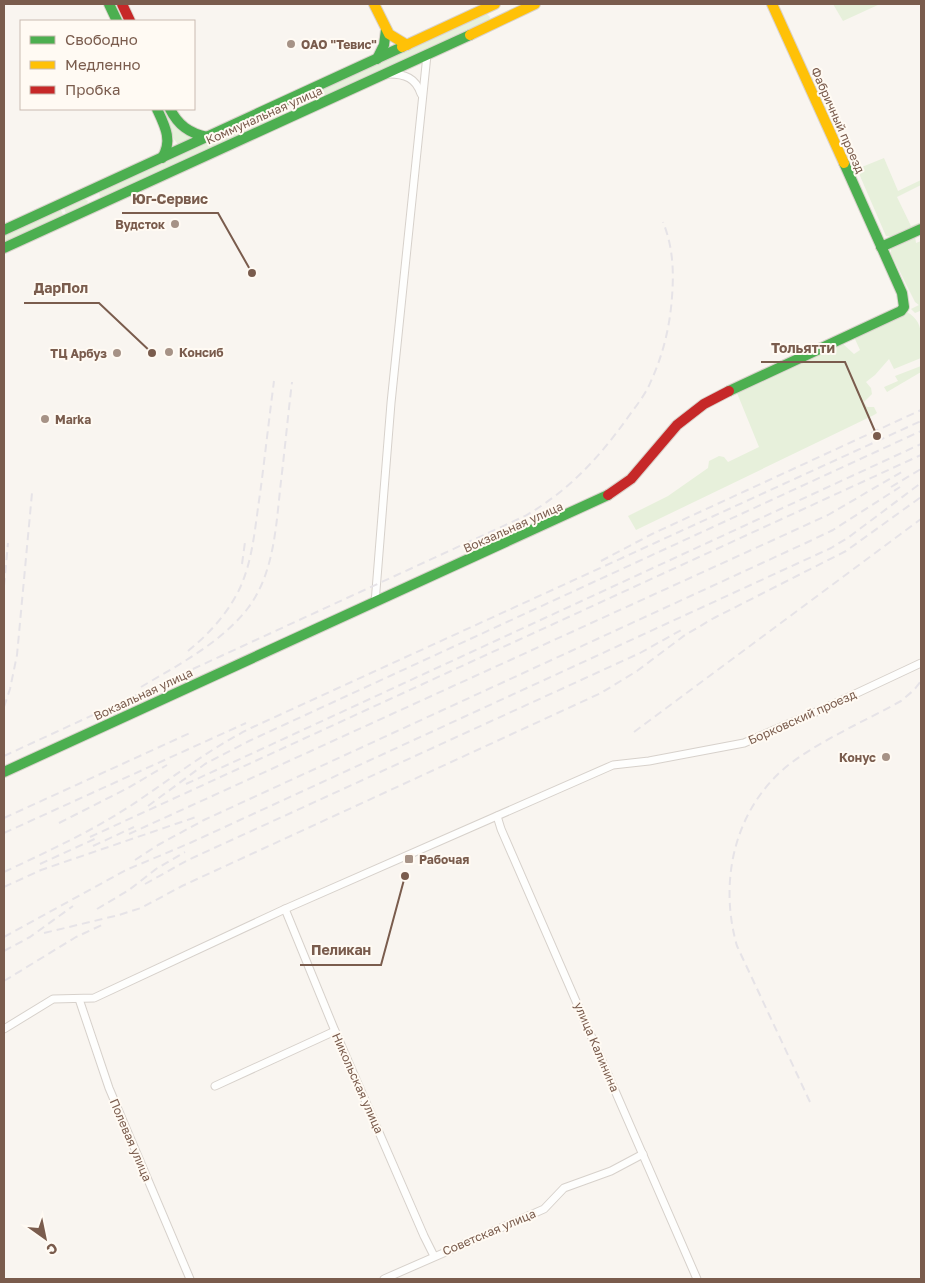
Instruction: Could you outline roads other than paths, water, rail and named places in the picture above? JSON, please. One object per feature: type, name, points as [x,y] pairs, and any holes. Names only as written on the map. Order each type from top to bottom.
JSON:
[{"type":"street","points":[[109,4],[117,20]]},
{"type":"street","points":[[122,4],[130,20]]},
{"type":"street","points":[[374,4],[392,39],[407,45]]},
{"type":"street","name":"Коммунальная улица","points":[[4,230],[495,4]]},
{"type":"street","points":[[501,4],[501,11],[505,15],[510,16]]},
{"type":"street","name":"Коммунальная улица","points":[[4,248],[535,4]]},
{"type":"street","name":"Фабричный проезд","points":[[772,4],[882,247]]},
{"type":"street","points":[[484,9],[489,10],[494,17],[491,24]]},
{"type":"street","points":[[376,60],[382,52],[385,43],[386,30]]},
{"type":"street","points":[[374,603],[390,413],[427,55]]},
{"type":"street","points":[[386,74],[400,74],[412,79],[422,96]]},
{"type":"street","points":[[287,100],[294,115]]},
{"type":"street","points":[[157,110],[168,134],[167,149],[162,158]]},
{"type":"street","points":[[170,110],[181,126],[194,134],[207,137]]},
{"type":"street","points":[[92,190],[99,204]]},
{"type":"street","points":[[882,247],[921,229]]},
{"type":"street","name":"Вокзальная улица","points":[[4,772],[605,498],[631,479],[677,425],[704,404],[895,315],[904,306],[904,300],[882,247]]},
{"type":"street","name":"Борковский проезд","points":[[497,816],[613,764],[648,761],[744,743],[823,709],[921,663]]},
{"type":"street","points":[[4,1029],[53,999],[94,998],[286,909],[497,816]]},
{"type":"street","name":"улица Калинина","points":[[497,816],[697,1279]]},
{"type":"street","name":"Никольская улица","points":[[286,909],[335,1031],[434,1256]]},
{"type":"street","name":"Полевая улица","points":[[79,999],[109,1088],[190,1279]]},
{"type":"street","points":[[216,1086],[335,1031]]},
{"type":"street","name":"Советская улица","points":[[384,1279],[544,1209],[564,1188],[611,1171],[643,1154]]},
{"type":"railway","points":[[4,756],[525,516],[555,496],[581,474],[615,435],[643,397],[655,371],[668,329],[673,287],[671,250],[663,222]]},
{"type":"railway","points":[[188,651],[210,631],[223,615],[244,579],[255,531],[274,381]]},
{"type":"railway","points":[[141,687],[212,643],[237,621],[257,594],[264,579],[273,547],[292,382]]},
{"type":"railway","points":[[601,561],[652,534],[921,410]]},
{"type":"railway","points":[[4,872],[111,818],[210,752],[251,728],[921,421]]},
{"type":"railway","points":[[148,806],[205,764],[249,741],[921,431]]},
{"type":"railway","points":[[186,784],[921,444]]},
{"type":"railway","points":[[90,837],[921,455]]},
{"type":"railway","points":[[891,487],[921,469]]},
{"type":"railway","points":[[129,834],[828,515],[905,470]]},
{"type":"railway","points":[[4,937],[126,870],[190,843],[831,548],[849,537],[921,483]]},
{"type":"railway","points":[[135,860],[204,820],[833,530],[900,487]]},
{"type":"railway","points":[[4,707],[17,655],[32,493]]},
{"type":"railway","points":[[44,933],[141,908],[182,886],[601,693],[637,671],[685,635],[714,618],[846,551],[921,497]]},
{"type":"railway","points":[[634,732],[921,519]]},
{"type":"railway","points":[[242,564],[245,542]]},
{"type":"railway","points":[[4,586],[8,543]]},
{"type":"railway","points":[[145,884],[188,860],[640,653],[683,629]]},
{"type":"railway","points":[[810,1102],[737,946],[730,896],[731,870],[736,846],[744,822],[756,800],[791,763],[831,738],[901,701],[921,681]]},
{"type":"railway","points":[[4,833],[246,723]]},
{"type":"railway","points":[[4,818],[190,733]]},
{"type":"railway","points":[[59,823],[128,788],[167,765]]},
{"type":"railway","points":[[4,887],[41,870],[199,816]]},
{"type":"railway","points":[[93,846],[134,827]]},
{"type":"railway","points":[[40,864],[99,837]]},
{"type":"railway","points":[[97,909],[185,852]]},
{"type":"railway","points":[[4,951],[30,937],[73,906]]},
{"type":"railway","points":[[4,981],[76,937],[102,925]]},
{"type":"place","name":"ОАО \"Тевис\"","points":[[291,44]]},
{"type":"place","name":"Вудсток","points":[[175,224]]},
{"type":"place","name":"Юг-Сервис","points":[[252,273]]},
{"type":"place","name":"Консиб","points":[[169,352]]},
{"type":"place","name":"ТЦ Арбуз","points":[[117,353]]},
{"type":"place","name":"ДарПол","points":[[152,353]]},
{"type":"place","name":"Marka","points":[[45,419]]},
{"type":"place","name":"Тольятти","points":[[877,436]]},
{"type":"place","name":"Конус","points":[[886,757]]},
{"type":"place","name":"Рабочая","points":[[409,859]]},
{"type":"place","name":"Пеликан","points":[[405,876]]}]
